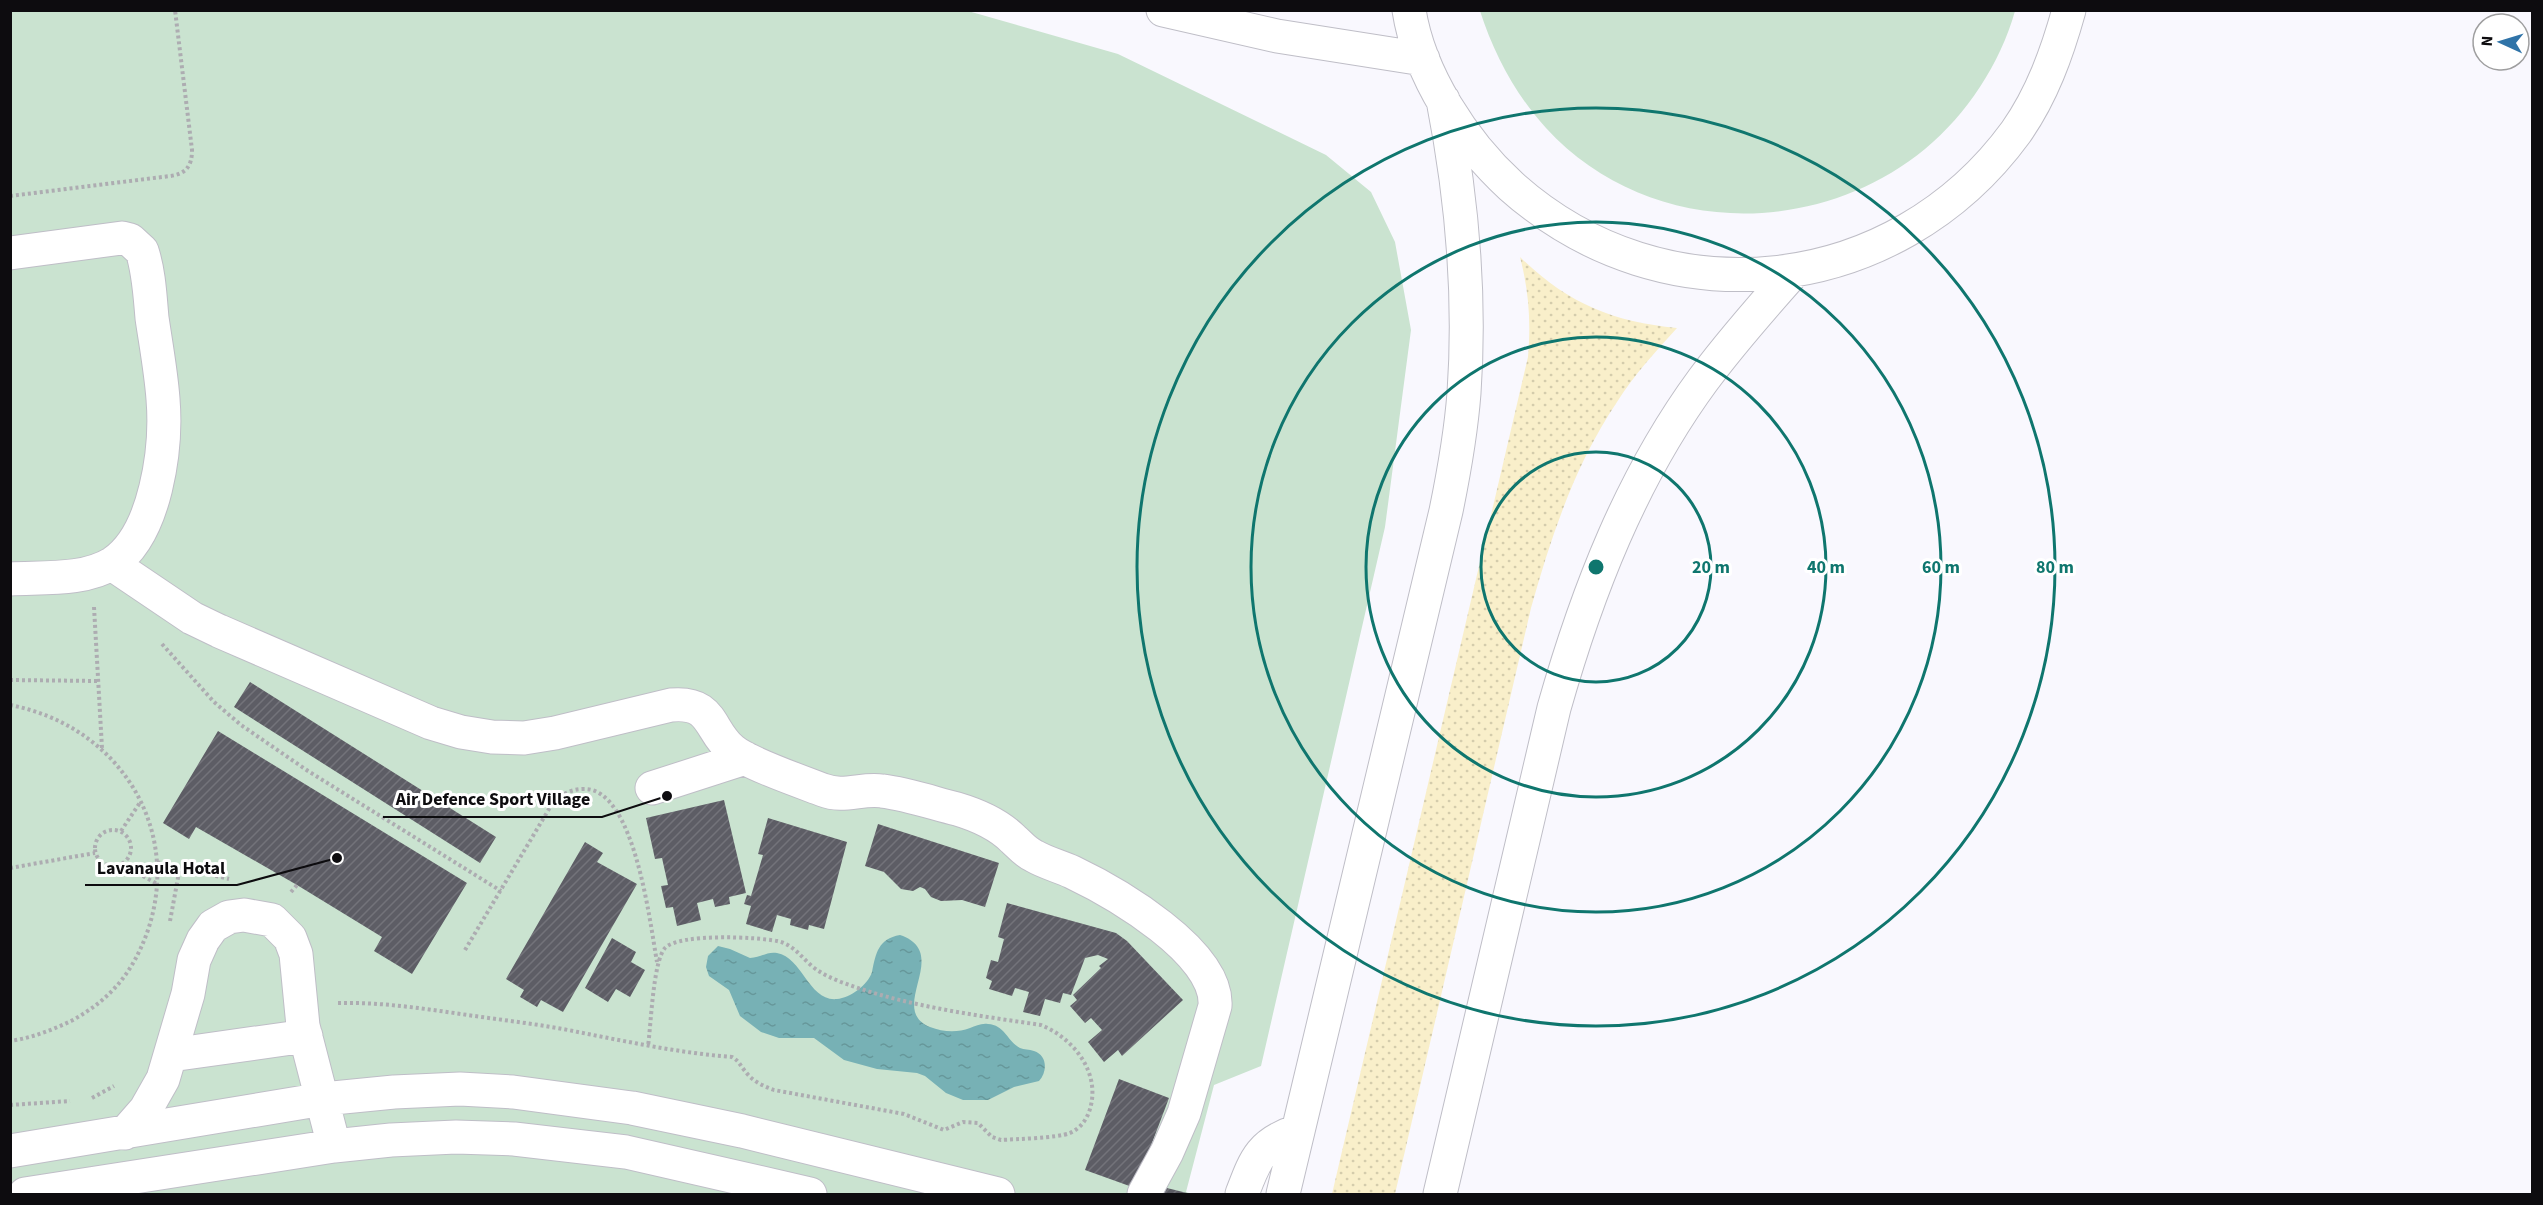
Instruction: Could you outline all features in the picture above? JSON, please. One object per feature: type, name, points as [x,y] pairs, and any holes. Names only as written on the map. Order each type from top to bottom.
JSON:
[{"type":"street","points":[[1162,10],[1287,38],[1423,59]]},
{"type":"street","points":[[1409,10],[1423,59],[1443,100],[1467,139],[1498,174],[1532,205],[1581,236],[1612,251],[1656,266],[1702,274],[1748,275],[1794,271],[1837,261],[1879,245],[1919,224],[1955,197],[1988,166],[2016,131],[2048,72],[2069,10]]},
{"type":"street","points":[[1283,1194],[1446,511],[1457,453],[1464,394],[1467,276],[1454,158],[1443,100]]},
{"type":"street","points":[[10,253],[122,238],[136,245],[144,258],[163,400],[164,433],[151,504],[141,529],[126,552],[102,568],[10,579]]},
{"type":"street","points":[[1440,1194],[1554,708],[1574,639],[1598,571],[1628,505],[1663,442],[1702,382],[1746,325],[1794,271]]},
{"type":"street","points":[[102,568],[192,618],[243,643],[431,723],[461,732],[492,737],[524,738],[681,704],[700,710],[709,718],[723,742],[745,758],[825,791],[843,794],[867,790],[891,792],[960,810],[1000,828],[1034,856],[1125,900],[1178,940],[1211,979],[1215,988],[1215,1006],[1184,1113],[1167,1152],[1144,1194]]},
{"type":"street","points":[[652,788],[745,758]]},
{"type":"street","points":[[125,1133],[156,1094],[171,1055],[188,994],[194,960],[203,940],[213,926],[229,917],[255,916],[272,920],[290,938],[296,954],[299,1004],[334,1146]]},
{"type":"street","points":[[171,1055],[306,1036]]},
{"type":"street","points":[[10,1151],[323,1099],[394,1092],[460,1089],[513,1092],[632,1108],[719,1126],[998,1194]]},
{"type":"street","points":[[1242,1194],[1253,1163],[1265,1148],[1280,1137],[1298,1131]]},
{"type":"street","points":[[25,1194],[334,1146],[456,1137],[573,1144],[671,1161],[810,1194]]},
{"type":"path","points":[[10,196],[180,175],[188,168],[192,160],[192,150],[175,10]]},
{"type":"path","points":[[102,568],[98,681],[102,748]]},
{"type":"path","points":[[158,639],[207,695],[241,725],[308,771],[501,891]]},
{"type":"path","points":[[10,680],[98,681]]},
{"type":"path","points":[[10,705],[31,708],[81,731],[102,748],[124,773],[141,801],[149,820],[157,862],[158,884],[153,916],[142,947],[126,975],[105,1000],[51,1031],[10,1041]]},
{"type":"path","points":[[465,950],[552,804],[559,796],[587,788],[601,792],[617,809],[633,850],[657,964]]},
{"type":"path","points":[[121,831],[141,801]]},
{"type":"path","points":[[107,830],[121,831],[127,836],[131,851],[122,864],[117,866],[103,864],[95,853],[94,846],[101,834],[107,830]]},
{"type":"path","points":[[10,868],[95,853]]},
{"type":"path","points":[[157,862],[237,881]]},
{"type":"path","points":[[122,864],[158,884]]},
{"type":"path","points":[[169,929],[180,867]]},
{"type":"path","points":[[299,1004],[358,1002],[435,1010],[578,1032],[610,1040],[648,1046],[732,1057],[739,1061],[754,1081],[774,1090],[904,1114],[944,1131],[963,1122],[978,1123],[992,1137],[1001,1140],[1069,1133],[1081,1126],[1088,1117],[1092,1092],[1091,1080],[1084,1061],[1064,1037],[1053,1030],[1041,1025],[914,1005],[859,988],[826,976],[784,943],[764,939],[694,939],[675,942],[663,949],[657,964],[648,1046]]},
{"type":"path","points":[[88,1098],[96,1097],[117,1084]]},
{"type":"path","points":[[10,1105],[72,1101]]},
{"type":"green space","points":[[1480,10],[2015,11],[2001,50],[1980,87],[1955,120],[1925,149],[1881,179],[1833,199],[1782,211],[1731,213],[1680,206],[1631,190],[1586,164],[1546,128],[1515,87],[1492,43]]},
{"type":"green space","points":[[10,11],[968,11],[1118,54],[1326,155],[1371,192],[1395,242],[1411,330],[1385,527],[1261,1066],[1214,1085],[1186,1192],[1192,1194],[11,1194]]},
{"type":"sand","points":[[1520,257],[1555,287],[1592,308],[1632,321],[1677,328],[1631,382],[1602,426],[1577,476],[1547,555],[1531,608],[1395,1194],[1332,1194],[1528,357],[1528,307]]},
{"type":"water","points":[[900,935],[915,943],[921,954],[914,1008],[918,1019],[930,1027],[945,1031],[960,1031],[983,1024],[998,1027],[1020,1048],[1034,1051],[1042,1056],[1045,1068],[1039,1081],[1014,1087],[988,1100],[963,1100],[946,1093],[925,1076],[917,1073],[877,1069],[844,1060],[814,1038],[779,1038],[761,1032],[740,1016],[729,990],[709,976],[706,967],[708,956],[718,946],[750,958],[777,953],[793,963],[819,994],[837,999],[863,986],[870,977],[879,948],[887,940]]},
{"type":"building","points":[[250,682],[496,837],[480,863],[234,707]]},
{"type":"building","points":[[218,731],[467,883],[412,974],[374,951],[382,937],[297,885],[196,827],[189,839],[163,823]]},
{"type":"building","points":[[724,800],[746,893],[729,897],[730,904],[715,907],[713,899],[697,903],[701,920],[677,926],[673,907],[666,908],[661,886],[668,885],[662,858],[655,859],[646,818]]},
{"type":"building","points":[[768,818],[847,842],[824,929],[809,925],[808,930],[790,925],[791,919],[777,915],[772,932],[746,924],[751,906],[744,904],[747,895],[751,896],[763,855],[758,854]]},
{"type":"building","points":[[878,824],[999,863],[985,907],[962,900],[941,901],[931,897],[925,889],[920,887],[913,891],[901,889],[884,872],[865,866]]},
{"type":"building","points":[[585,842],[603,853],[597,862],[637,884],[563,1012],[541,1000],[537,1007],[520,997],[524,990],[506,979]]},
{"type":"building","points":[[1007,903],[1116,933],[1127,941],[1183,1000],[1122,1056],[1118,1050],[1104,1062],[1088,1042],[1102,1030],[1091,1018],[1085,1023],[1070,1006],[1077,1000],[1073,995],[1108,959],[1098,955],[1085,958],[1071,995],[1063,993],[1060,1003],[1045,999],[1040,1016],[1023,1012],[1029,992],[1015,988],[1012,996],[989,989],[992,981],[986,978],[991,960],[998,962],[1004,939],[998,937]]},
{"type":"building","points":[[612,938],[636,952],[631,962],[645,970],[630,997],[616,989],[608,1002],[585,988]]},
{"type":"building","points":[[1119,1079],[1169,1098],[1135,1188],[1085,1170]]},
{"type":"building","points":[[1159,1186],[1191,1194],[1157,1194]]},
{"type":"place","name":"Air Defence Sport Village","points":[[667,796]]},
{"type":"place","name":"Lavanaula Hotal","points":[[337,858]]}]
